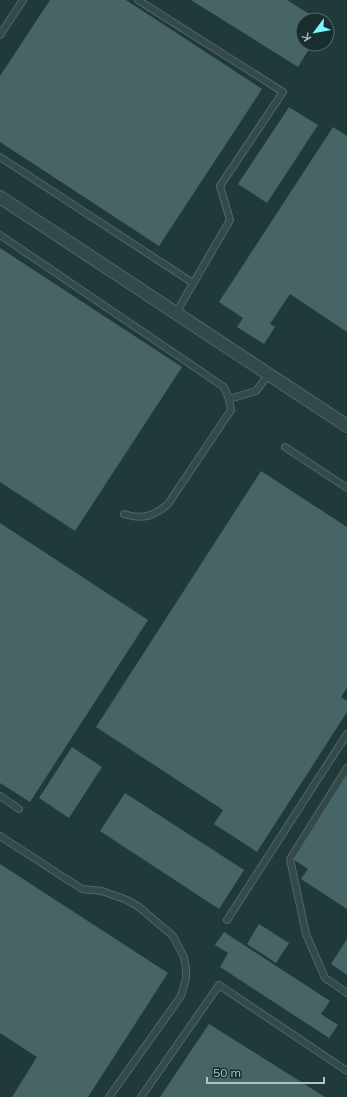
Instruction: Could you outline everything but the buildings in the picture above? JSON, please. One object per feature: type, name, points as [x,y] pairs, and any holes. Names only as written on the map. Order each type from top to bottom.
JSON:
[{"type":"street","points":[[0,197],[347,426]]},
{"type":"lane","points":[[0,35],[23,0]]},
{"type":"lane","points":[[138,0],[283,92],[220,186],[230,220],[192,283],[176,313]]},
{"type":"lane","points":[[0,157],[192,283]]},
{"type":"lane","points":[[0,235],[224,387],[229,399],[231,410],[168,504],[155,514],[146,517],[132,517],[124,514]]},
{"type":"lane","points":[[229,399],[256,391],[269,374]]},
{"type":"lane","points":[[285,447],[347,488]]},
{"type":"lane","points":[[227,920],[347,734]]},
{"type":"lane","points":[[347,768],[290,859],[306,934],[325,978],[347,993]]},
{"type":"lane","points":[[0,796],[19,809]]},
{"type":"lane","points":[[0,836],[82,889],[102,891],[127,900],[138,907],[173,936],[179,946],[186,968],[186,978],[182,996],[109,1097]]},
{"type":"lane","points":[[141,1097],[219,985],[347,1071]]}]
